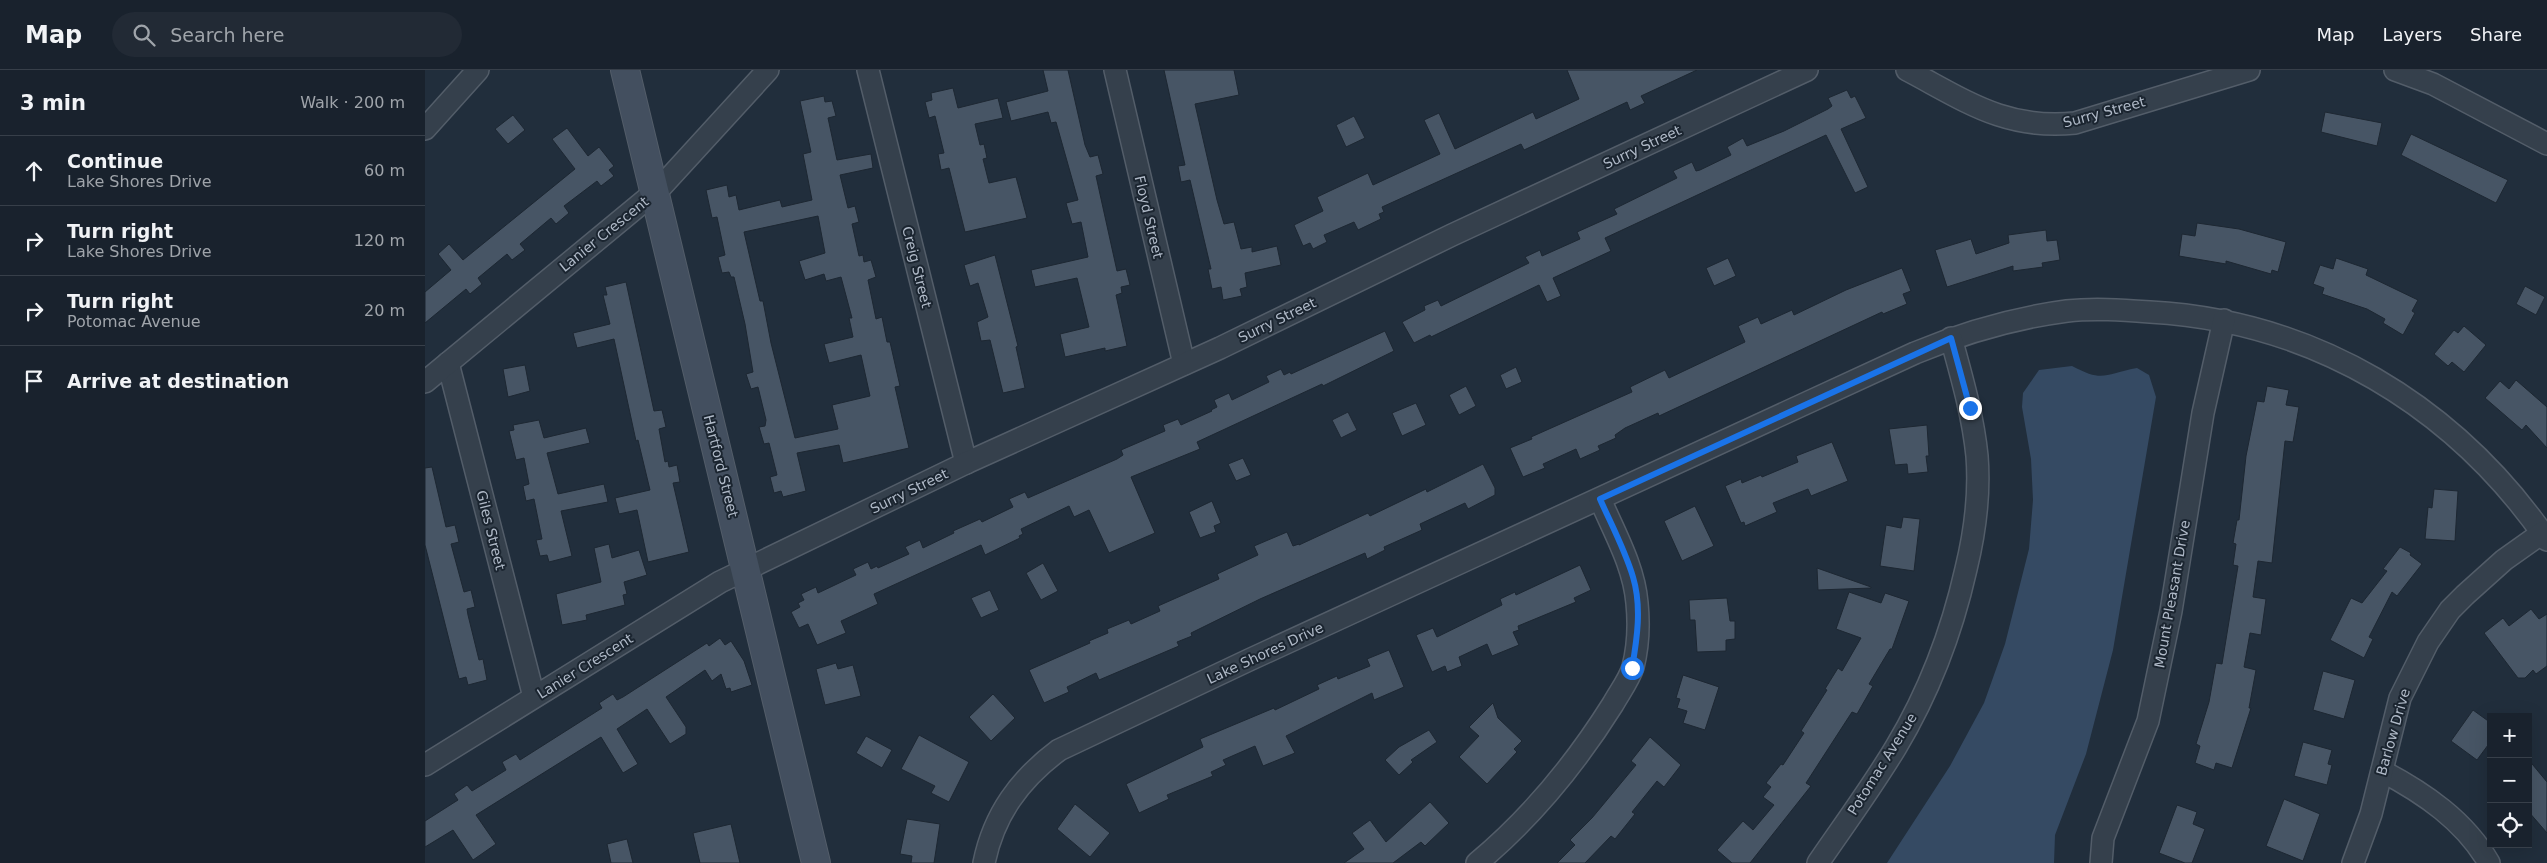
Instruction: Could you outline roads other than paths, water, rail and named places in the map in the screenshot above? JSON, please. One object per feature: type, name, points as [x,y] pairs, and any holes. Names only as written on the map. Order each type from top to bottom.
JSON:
[{"type":"street","points":[[425,129],[478,70]]},
{"type":"street","name":"Hartford Street","points":[[625,70],[816,863]]},
{"type":"street","name":"Lanier Crescent","points":[[425,382],[654,193],[768,70]]},
{"type":"street","name":"Creig Street","points":[[867,70],[966,463]]},
{"type":"street","name":"Floyd Street","points":[[1115,70],[1184,364]]},
{"type":"street","name":"Surry Street","points":[[746,570],[966,463],[1184,364],[1452,235],[1807,70]]},
{"type":"street","name":"Surry Street","points":[[1907,70],[1990,114],[2019,122],[2051,126],[2075,123],[2224,73],[2249,70]]},
{"type":"street","points":[[2395,70],[2433,84],[2547,144]]},
{"type":"street","name":"Lake Shores Drive","points":[[984,863],[988,844],[998,817],[1017,788],[1036,767],[1059,750],[1249,660],[1951,338],[2002,323],[2067,312],[2108,309],[2185,314],[2224,320],[2264,330],[2306,345],[2357,367],[2403,394],[2432,416],[2484,464],[2545,536]]},
{"type":"street","name":"Mount Pleasant Drive","points":[[2101,863],[2103,838],[2148,721],[2171,610],[2203,414],[2224,320]]},
{"type":"street","name":"Potomac Avenue","points":[[1818,863],[1896,747],[1918,707],[1943,649],[1960,597],[1973,535],[1977,500],[1977,458],[1970,408],[1951,338]]},
{"type":"street","name":"Giles Street","points":[[448,363],[535,697]]},
{"type":"street","points":[[1477,863],[1535,808],[1563,775],[1595,733],[1632,668],[1637,636],[1637,603],[1633,577],[1600,499]]},
{"type":"street","name":"Barlow Drive","points":[[2353,863],[2371,814],[2400,698],[2428,642],[2450,610],[2465,595],[2504,560],[2545,536]]},
{"type":"street","name":"Lanier Crescent","points":[[425,765],[720,582],[746,570]]},
{"type":"street","points":[[2381,772],[2412,787],[2440,807],[2465,831],[2489,863]]},
{"type":"water","points":[[2072,366],[2098,376],[2137,368],[2149,375],[2156,397],[2113,650],[2086,754],[2055,835],[2054,863],[1887,863],[1950,766],[1984,703],[2005,644],[2029,549],[2033,500],[2031,459],[2022,407],[2023,393],[2039,370]]}]
